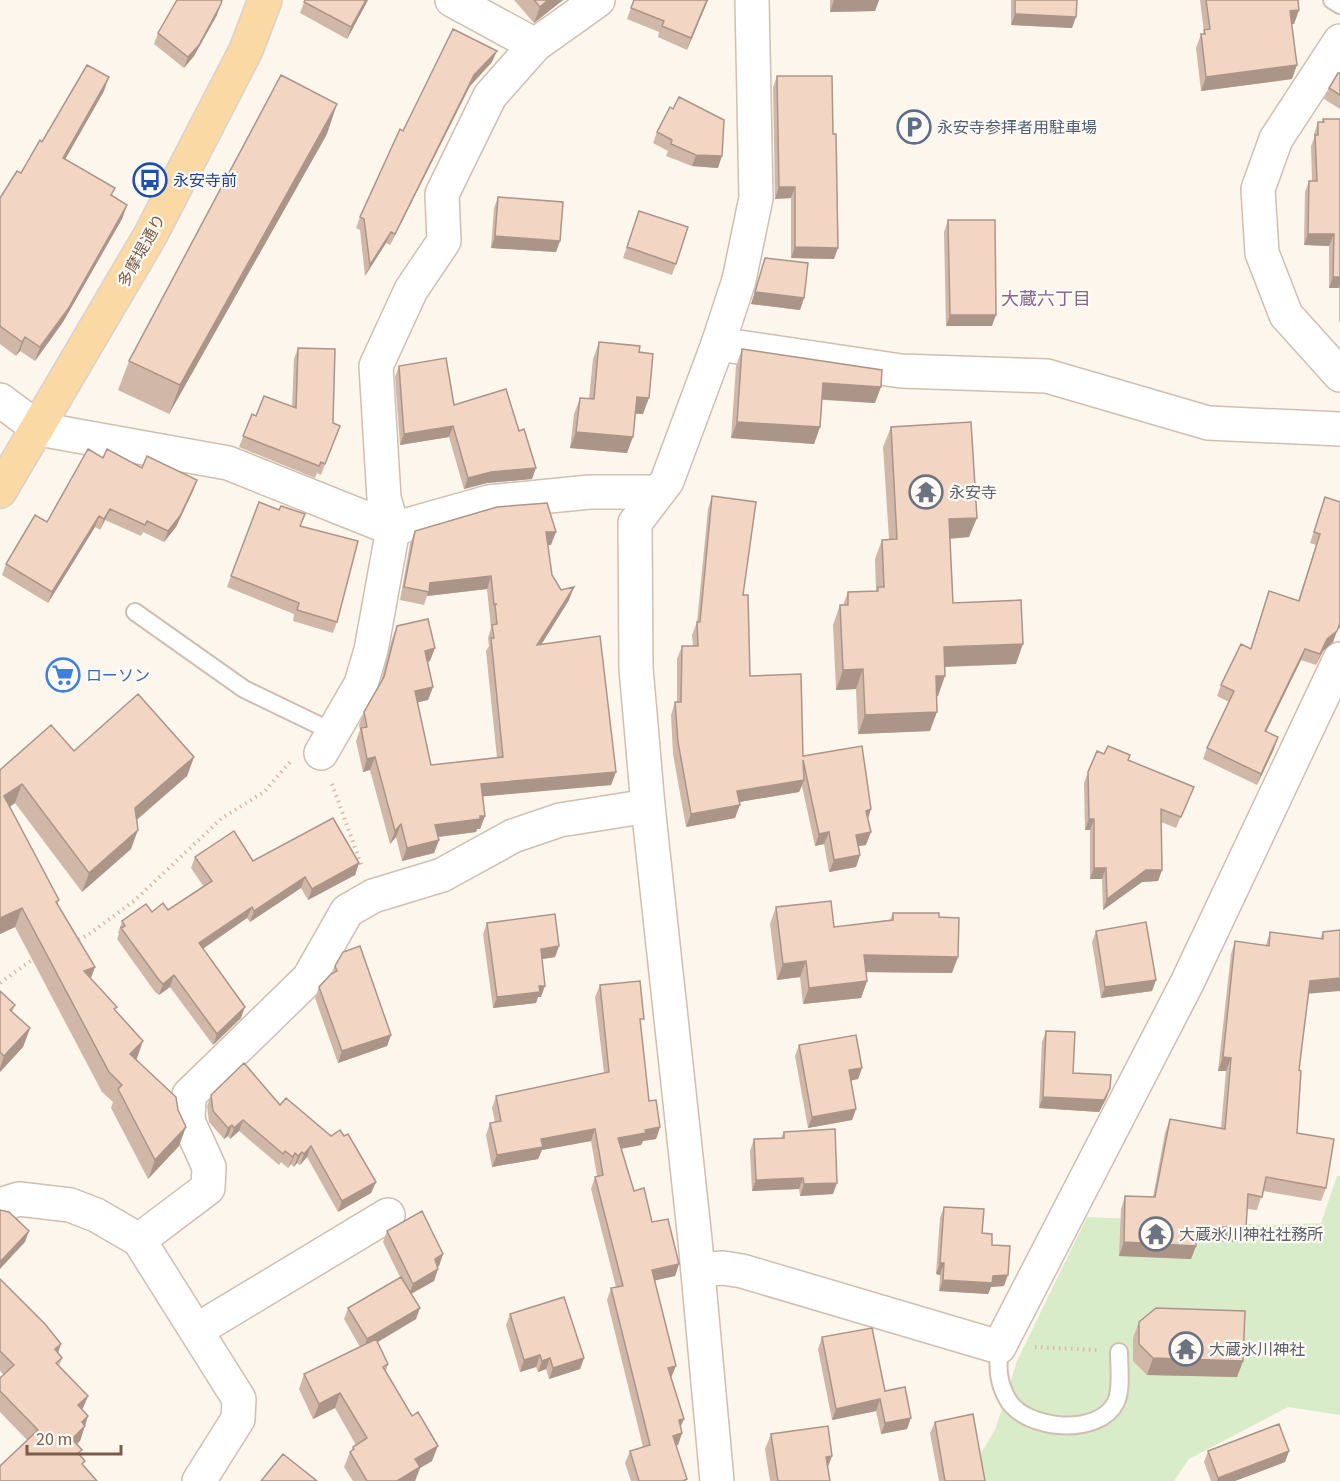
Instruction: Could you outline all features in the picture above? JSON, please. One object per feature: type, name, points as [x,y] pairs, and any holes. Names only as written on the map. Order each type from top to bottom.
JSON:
[{"type":"main road","name":"多摩堤通り","points":[[0,492],[39,429],[151,234],[246,50],[266,0]]},
{"type":"street","points":[[452,0],[535,45]]},
{"type":"street","points":[[323,736],[361,684],[371,650],[393,529],[384,498],[376,366],[411,290],[444,241],[442,194],[490,96],[535,45],[598,0]]},
{"type":"street","points":[[717,1481],[698,1270],[648,806],[636,668],[635,523],[667,481],[718,345],[739,280],[756,198],[752,0]]},
{"type":"street","points":[[1340,41],[1276,139],[1258,189],[1262,253],[1286,315],[1340,375]]},
{"type":"street","points":[[718,345],[901,371],[1047,376],[1209,423],[1340,429]]},
{"type":"street","points":[[0,400],[39,429],[228,463],[393,529],[489,502],[590,492],[657,492]]},
{"type":"street","points":[[698,1270],[723,1268],[742,1271],[999,1347],[1187,983],[1340,659]]},
{"type":"street","points":[[139,1240],[208,1188],[209,1167],[188,1121],[189,1095],[309,978],[347,911],[373,896],[442,875],[513,836],[560,820],[648,806]]},
{"type":"street","points":[[0,1205],[19,1199],[70,1205],[96,1215],[139,1240],[240,1399],[238,1419],[199,1481]]},
{"type":"street","points":[[197,1330],[388,1215]]},
{"type":"lane","points":[[1332,0],[1340,5]]},
{"type":"lane","points":[[135,612],[244,689],[323,736]]},
{"type":"lane","points":[[999,1347],[997,1375],[1009,1402],[1031,1418],[1058,1426],[1081,1426],[1105,1416],[1116,1401],[1119,1352]]},
{"type":"path","points":[[69,944],[88,935],[134,901],[222,818],[264,792],[310,740],[323,736],[373,896]]},
{"type":"path","points":[[0,983],[40,956]]},
{"type":"path","points":[[1065,1348],[1119,1352]]},
{"type":"green space","points":[[1337,1176],[1340,1176],[1340,1415],[1288,1407],[1189,1459],[1174,1481],[964,1481],[995,1430],[1017,1361],[1087,1217],[1269,1225],[1321,1223]]},
{"type":"building","points":[[177,0],[222,0],[199,45],[188,57],[158,33]]},
{"type":"building","points":[[305,0],[366,0],[351,27],[304,2]]},
{"type":"building","points":[[534,0],[548,0],[540,7]]},
{"type":"building","points":[[634,0],[707,0],[691,38],[662,26],[664,21],[631,8]]},
{"type":"building","points":[[1015,0],[1077,0],[1076,17],[1015,14]]},
{"type":"building","points":[[1206,0],[1298,0],[1299,10],[1290,11],[1297,65],[1206,77],[1201,34],[1205,34],[1204,30],[1210,29]]},
{"type":"building","points":[[453,29],[497,51],[474,75],[395,234],[391,232],[370,265],[364,219],[360,217],[400,129],[403,131]]},
{"type":"building","points":[[87,65],[109,77],[63,158],[115,188],[111,195],[127,205],[68,309],[40,347],[25,337],[22,342],[0,326],[0,198],[17,171],[21,173],[40,140],[42,142]]},
{"type":"building","points":[[1340,73],[1340,95],[1329,88]]},
{"type":"building","points":[[281,75],[337,104],[180,385],[129,361]]},
{"type":"building","points":[[777,76],[832,76],[833,134],[836,134],[838,248],[795,247],[795,187],[779,187]]},
{"type":"building","points":[[679,97],[724,120],[722,156],[696,155],[671,144],[672,140],[657,132],[670,107],[673,109]]},
{"type":"building","points":[[1323,119],[1340,119],[1340,277],[1333,277],[1334,234],[1308,234],[1309,181],[1317,181],[1315,135],[1318,135],[1318,122],[1324,122]]},
{"type":"building","points":[[498,197],[563,202],[560,241],[495,236]]},
{"type":"building","points":[[639,211],[688,227],[676,264],[627,247]]},
{"type":"building","points":[[948,220],[995,220],[996,315],[950,315]]},
{"type":"building","points":[[765,258],[808,263],[804,298],[755,292]]},
{"type":"building","points":[[599,342],[640,346],[639,352],[653,354],[649,398],[637,397],[633,437],[576,432],[580,398],[594,399]]},
{"type":"building","points":[[298,348],[335,349],[333,423],[340,426],[325,464],[321,462],[319,466],[243,436],[252,414],[256,416],[264,396],[296,408]]},
{"type":"building","points":[[742,349],[882,370],[881,387],[823,383],[820,427],[737,422]]},
{"type":"building","points":[[446,358],[454,405],[506,389],[519,431],[524,429],[536,468],[491,472],[468,478],[453,426],[404,434],[399,366]]},
{"type":"building","points":[[971,422],[977,518],[949,519],[953,603],[1021,600],[1023,644],[944,647],[945,676],[936,676],[937,712],[865,715],[863,669],[843,670],[840,605],[848,605],[848,592],[878,591],[878,587],[884,587],[882,540],[897,539],[891,427]]},
{"type":"building","points":[[88,449],[103,458],[107,449],[142,468],[147,456],[197,480],[180,516],[168,531],[147,521],[145,525],[110,509],[104,519],[99,516],[52,592],[6,564],[35,515],[47,522]]},
{"type":"building","points":[[712,496],[756,502],[743,595],[748,595],[750,676],[801,674],[803,756],[862,746],[871,809],[866,811],[871,832],[856,835],[860,855],[834,860],[829,832],[819,834],[803,760],[804,780],[737,791],[740,805],[691,814],[678,742],[675,702],[681,702],[682,646],[698,646],[697,622],[700,622]]},
{"type":"building","points":[[1325,497],[1340,502],[1340,623],[1337,631],[1327,639],[1320,654],[1305,649],[1265,731],[1278,737],[1261,774],[1207,748],[1234,691],[1221,685],[1241,644],[1251,649],[1269,591],[1299,601],[1320,534],[1314,532]]},
{"type":"building","points":[[259,502],[279,510],[281,506],[305,514],[300,526],[358,541],[337,622],[297,610],[299,603],[231,576]]},
{"type":"building","points":[[547,503],[556,532],[546,532],[552,575],[561,590],[574,587],[537,645],[600,636],[616,772],[481,784],[485,816],[480,816],[480,819],[435,825],[439,840],[407,848],[401,824],[395,831],[375,757],[367,759],[361,728],[367,727],[364,712],[384,677],[397,626],[428,619],[435,648],[425,651],[433,687],[415,691],[431,765],[503,757],[491,638],[494,638],[492,625],[497,624],[495,605],[497,604],[494,604],[491,576],[430,583],[429,592],[404,587],[415,531],[497,507]]},
{"type":"building","points":[[138,694],[194,757],[135,808],[138,830],[89,873],[22,784],[4,796],[59,900],[56,902],[95,967],[84,971],[117,1007],[114,1009],[143,1041],[130,1054],[176,1097],[178,1110],[186,1127],[155,1160],[118,1089],[122,1085],[109,1072],[22,908],[0,918],[0,770],[51,725],[74,751]]},
{"type":"building","points":[[1108,746],[1130,755],[1128,760],[1194,787],[1181,817],[1161,809],[1162,870],[1146,870],[1107,899],[1106,868],[1094,868],[1094,819],[1089,819],[1088,772],[1097,751],[1104,754]]},
{"type":"building","points":[[333,818],[359,863],[312,889],[305,877],[254,911],[252,907],[199,943],[245,1007],[217,1034],[174,975],[163,984],[159,980],[121,928],[125,926],[122,921],[146,904],[152,912],[163,903],[168,910],[212,881],[195,857],[234,831],[253,861]]},
{"type":"building","points":[[831,901],[834,927],[893,920],[893,913],[939,913],[939,917],[959,918],[958,957],[864,955],[867,981],[809,988],[806,961],[783,964],[776,907]]},
{"type":"building","points":[[555,914],[559,946],[541,949],[545,986],[539,986],[540,992],[497,997],[487,923]]},
{"type":"building","points":[[1146,922],[1156,980],[1105,987],[1096,931]]},
{"type":"building","points":[[1340,930],[1340,978],[1310,981],[1299,1070],[1301,1071],[1297,1133],[1334,1139],[1326,1188],[1266,1177],[1262,1197],[1248,1194],[1246,1228],[1197,1226],[1196,1246],[1124,1242],[1125,1196],[1155,1197],[1170,1119],[1225,1129],[1231,1058],[1223,1057],[1235,941],[1269,946],[1270,932],[1323,939],[1323,932]]},
{"type":"building","points":[[360,946],[391,1035],[342,1051],[319,987],[337,971],[335,966],[343,952]]},
{"type":"building","points":[[640,981],[644,1019],[640,1019],[649,1101],[656,1100],[660,1127],[645,1130],[646,1133],[618,1138],[634,1191],[644,1188],[652,1222],[668,1219],[679,1264],[652,1270],[676,1366],[668,1368],[684,1419],[679,1420],[682,1433],[673,1436],[687,1479],[683,1481],[639,1481],[630,1451],[650,1445],[611,1288],[623,1286],[595,1177],[603,1175],[595,1129],[541,1139],[543,1147],[497,1155],[490,1123],[501,1121],[496,1096],[609,1072],[600,985]]},
{"type":"building","points":[[0,991],[15,1005],[10,1010],[30,1028],[4,1056],[0,1052]]},
{"type":"building","points":[[1046,1031],[1075,1032],[1073,1073],[1111,1075],[1110,1088],[1104,1100],[1043,1097]]},
{"type":"building","points":[[856,1035],[862,1068],[849,1070],[856,1109],[812,1117],[799,1045]]},
{"type":"building","points":[[244,1063],[280,1105],[286,1098],[331,1136],[340,1130],[344,1136],[348,1134],[376,1182],[342,1201],[311,1146],[304,1154],[302,1152],[298,1156],[295,1153],[293,1157],[285,1151],[283,1154],[243,1120],[234,1128],[232,1125],[228,1128],[213,1111],[211,1095]]},
{"type":"building","points":[[835,1129],[837,1183],[804,1184],[803,1178],[756,1180],[754,1139],[784,1138],[784,1132]]},
{"type":"building","points":[[944,1207],[984,1209],[982,1233],[992,1234],[992,1245],[1010,1246],[1008,1275],[993,1276],[992,1283],[943,1280],[944,1263],[940,1263]]},
{"type":"building","points":[[0,1210],[9,1212],[29,1231],[0,1262]]},
{"type":"building","points":[[422,1211],[443,1254],[435,1259],[438,1269],[413,1284],[387,1231]]},
{"type":"building","points":[[401,1277],[420,1308],[367,1339],[348,1308]]},
{"type":"building","points":[[0,1279],[45,1324],[61,1344],[55,1349],[62,1358],[56,1363],[88,1396],[78,1405],[88,1416],[82,1422],[85,1426],[72,1439],[82,1450],[78,1453],[85,1461],[82,1464],[97,1481],[0,1481],[0,1466],[38,1430],[0,1391],[0,1378],[14,1365],[0,1351]]},
{"type":"building","points":[[564,1297],[584,1358],[553,1368],[550,1358],[542,1361],[540,1355],[524,1360],[510,1314]]},
{"type":"building","name":"大蔵氷川神社","points":[[1156,1308],[1245,1311],[1243,1361],[1153,1358],[1139,1344],[1139,1322]]},
{"type":"building","points":[[872,1328],[885,1391],[905,1387],[911,1418],[885,1423],[880,1399],[836,1409],[822,1337]]},
{"type":"building","points":[[376,1339],[388,1364],[383,1367],[412,1416],[418,1412],[438,1446],[415,1459],[420,1467],[397,1481],[367,1481],[350,1452],[354,1449],[353,1447],[367,1438],[340,1393],[319,1404],[304,1374]]},
{"type":"building","points":[[973,1414],[985,1481],[945,1481],[935,1422]]},
{"type":"building","points":[[1279,1424],[1289,1451],[1218,1478],[1208,1451]]},
{"type":"building","points":[[828,1426],[832,1456],[826,1457],[830,1481],[778,1481],[771,1434]]},
{"type":"building","points":[[283,1454],[317,1481],[261,1481]]},
{"type":"place","name":"永安寺参拝者用駐車場","points":[[914,127]]},
{"type":"place","name":"永安寺前","points":[[150,180]]},
{"type":"place","name":"永安寺","points":[[926,492]]},
{"type":"place","name":"ローソン","points":[[63,675]]},
{"type":"place","name":"大蔵氷川神社社務所","points":[[1156,1234]]},
{"type":"place","name":"大蔵氷川神社","points":[[1186,1349]]},
{"type":"district","name":"大蔵六丁目","points":[[1046,299]]}]
